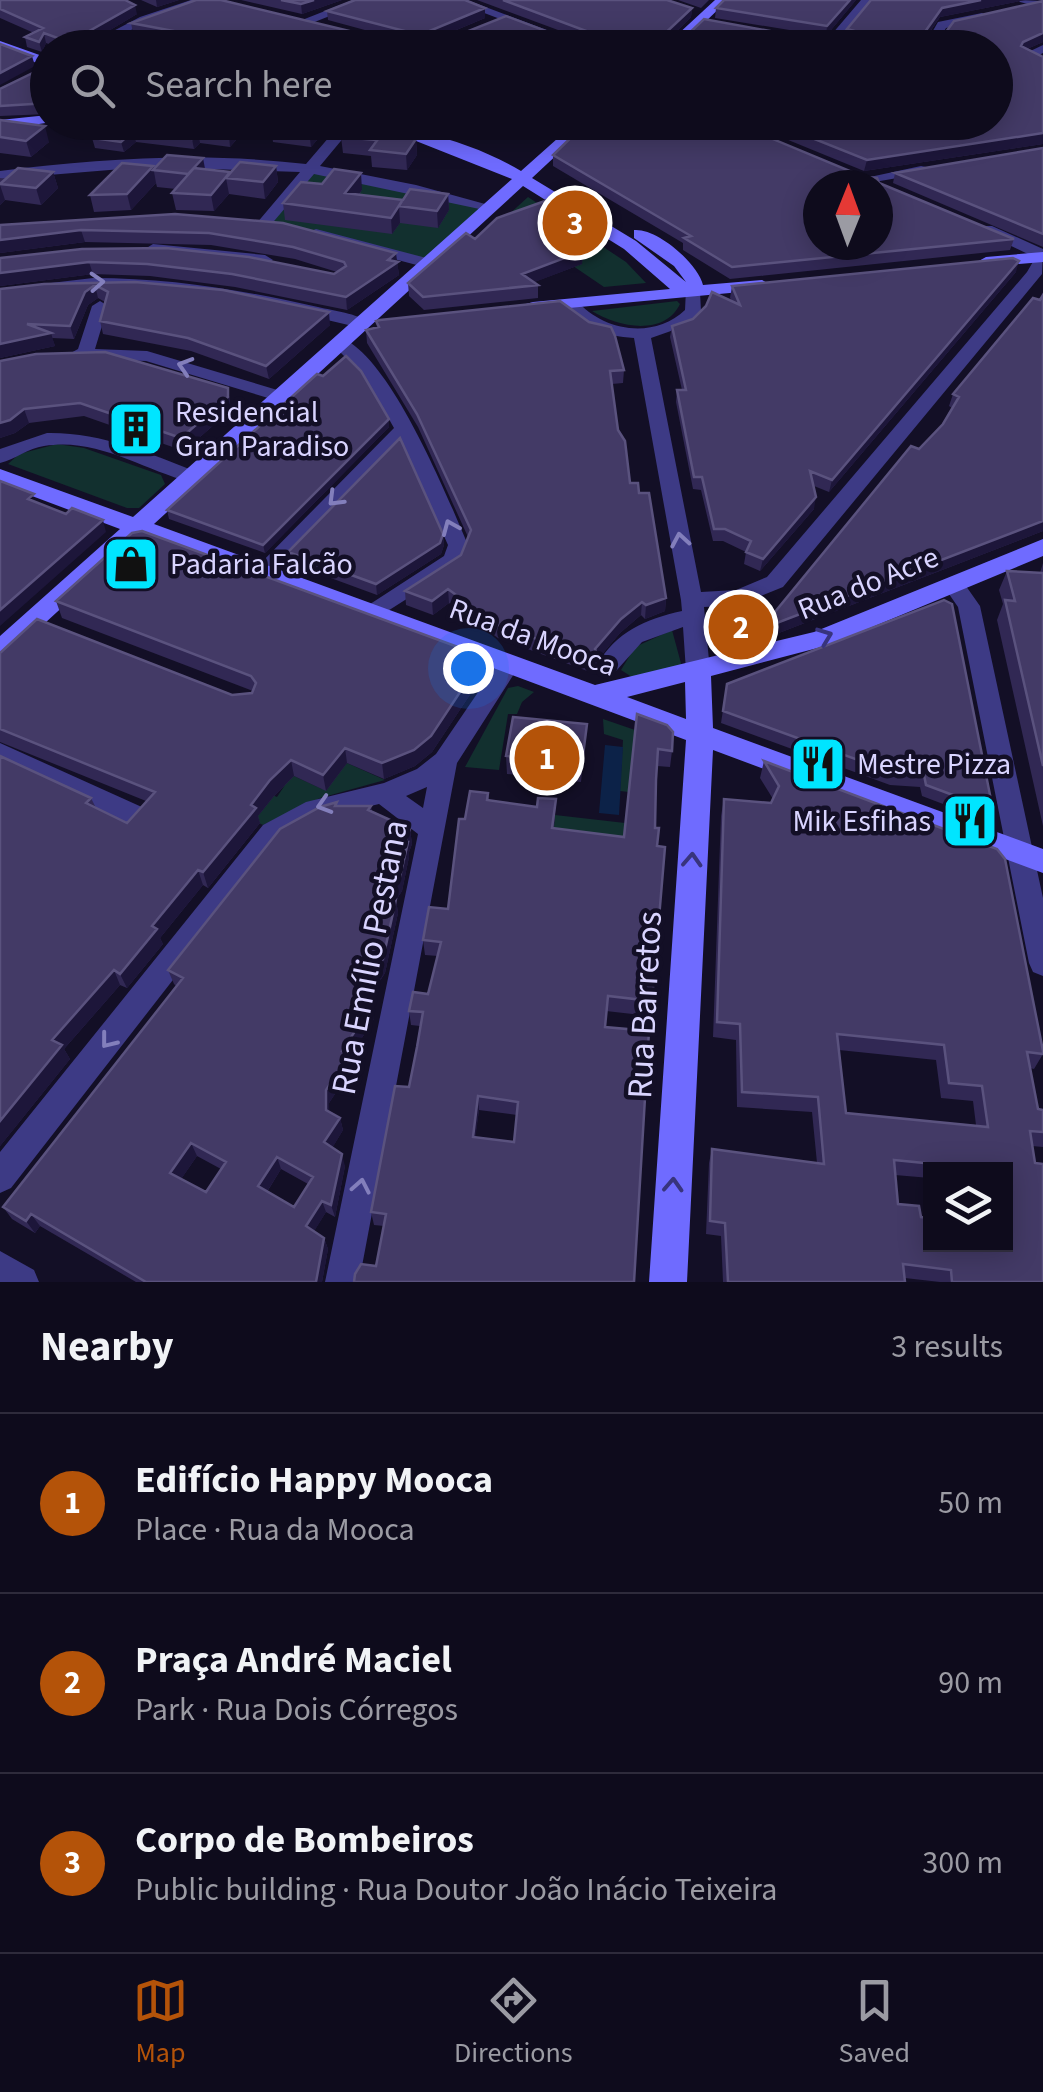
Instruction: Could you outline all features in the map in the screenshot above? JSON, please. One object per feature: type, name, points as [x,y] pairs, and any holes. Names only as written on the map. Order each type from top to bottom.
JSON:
[{"type":"main road","points":[[689,30],[722,0]]},
{"type":"main road","points":[[0,33],[30,45]]},
{"type":"main road","points":[[0,45],[30,60]]},
{"type":"main road","points":[[0,125],[30,121]]},
{"type":"main road","points":[[428,140],[528,174]]},
{"type":"main road","points":[[466,140],[490,148],[600,218],[670,282],[692,292]]},
{"type":"main road","points":[[0,650],[44,622],[136,526],[350,333],[392,314],[428,263],[565,140]]},
{"type":"main road","points":[[964,264],[1043,257]]},
{"type":"main road","points":[[513,310],[774,284]]},
{"type":"main road","name":"Rua da Mooca","points":[[0,476],[1032,857]]},
{"type":"main road","name":"Rua do Acre","points":[[596,695],[820,639],[1043,548]]},
{"type":"main road","name":"Rua Barretos","points":[[668,1282],[700,733],[698,672]]},
{"type":"street","points":[[121,30],[202,0]]},
{"type":"street","points":[[336,30],[297,21],[364,0]]},
{"type":"street","points":[[456,0],[538,30]]},
{"type":"street","points":[[847,30],[867,0]]},
{"type":"street","points":[[1020,5],[1041,4]]},
{"type":"street","points":[[134,6],[156,14]]},
{"type":"street","points":[[940,30],[944,24],[1001,13]]},
{"type":"street","points":[[487,25],[505,18]]},
{"type":"street","points":[[1043,50],[1028,55],[1043,62]]},
{"type":"street","points":[[330,140],[271,225],[428,263]]},
{"type":"street","points":[[0,176],[136,163],[237,162],[310,169],[490,208]]},
{"type":"street","points":[[893,181],[935,168]]},
{"type":"street","points":[[608,665],[622,644],[639,630],[776,582],[1034,274],[1043,257],[975,224]]},
{"type":"street","points":[[130,249],[223,254],[276,263]]},
{"type":"street","points":[[0,294],[65,283],[158,281],[239,293],[350,333],[437,496],[458,554],[372,613]]},
{"type":"street","points":[[570,304],[580,317],[593,324],[642,333],[684,322],[693,311],[692,292]]},
{"type":"street","points":[[84,354],[100,306]]},
{"type":"street","points":[[642,333],[692,609],[698,672]]},
{"type":"street","points":[[59,356],[147,356],[278,396]]},
{"type":"street","points":[[262,573],[403,430]]},
{"type":"street","points":[[0,457],[40,439],[70,437],[190,476]]},
{"type":"street","points":[[953,584],[969,606],[1032,857],[1043,963]]},
{"type":"street","name":"Rua Emílio Pestana","points":[[342,1282],[445,761],[510,663]]},
{"type":"street","points":[[0,753],[135,815]]},
{"type":"street","points":[[0,1177],[272,832],[315,806],[383,794],[427,779],[445,761]]},
{"type":"street","points":[[383,794],[421,820],[432,833]]},
{"type":"green space","points":[[312,170],[489,207],[428,263],[264,224]]},
{"type":"green space","points":[[528,197],[626,262],[646,283],[604,287],[504,219]]},
{"type":"green space","points":[[677,301],[680,304],[673,314],[652,325],[627,325],[592,311]]},
{"type":"green space","points":[[57,444],[84,448],[161,475],[165,484],[139,508],[127,508],[8,464],[19,454]]},
{"type":"green space","points":[[774,609],[760,624],[766,638],[725,649],[720,619],[732,612]]},
{"type":"green space","points":[[672,630],[682,667],[635,679],[621,670],[635,647]]},
{"type":"green space","points":[[518,686],[534,692],[522,702],[517,714],[508,714],[499,770],[465,767],[508,688]]},
{"type":"green space","points":[[603,719],[635,730],[629,792],[620,791],[623,740],[604,734]]},
{"type":"green space","points":[[266,763],[322,789],[347,763],[385,780],[320,798],[263,825],[255,821],[237,780],[277,797],[285,785],[256,772]]},
{"type":"green space","points":[[555,815],[625,823],[623,853],[552,844]]},
{"type":"water","points":[[605,745],[623,747],[619,815],[599,813]]},
{"type":"building","points":[[0,0],[125,0],[135,5],[91,30],[39,30],[43,28],[0,9]]},
{"type":"building","points":[[196,0],[221,0],[345,30],[169,30],[131,23]]},
{"type":"building","points":[[281,0],[314,0],[301,4]]},
{"type":"building","points":[[355,0],[465,0],[485,8],[432,30],[401,30],[327,11]]},
{"type":"building","points":[[503,0],[667,0],[692,8],[669,30],[584,30]]},
{"type":"building","points":[[724,0],[850,0],[827,26],[716,8]]},
{"type":"building","points":[[871,0],[981,0],[942,8],[926,30],[847,29]]},
{"type":"building","points":[[1043,1],[1043,33],[1021,46],[1043,57],[1043,133],[1013,138],[1013,30],[947,30],[954,21]]},
{"type":"building","points":[[506,16],[543,30],[471,30]]},
{"type":"building","points":[[704,19],[764,30],[692,30]]},
{"type":"building","points":[[0,44],[30,55],[30,57],[0,73]]},
{"type":"building","points":[[30,74],[30,104],[0,106],[0,89]]},
{"type":"building","points":[[0,120],[30,124],[30,138],[26,141],[0,137]]},
{"type":"building","points":[[377,140],[415,140],[406,154],[370,150]]},
{"type":"building","points":[[568,140],[775,140],[847,170],[803,170],[803,260],[732,267],[684,238],[691,236],[553,155]]},
{"type":"building","points":[[817,140],[997,140],[867,160]]},
{"type":"building","points":[[1043,148],[1043,234],[895,173]]},
{"type":"building","points":[[167,155],[203,158],[188,174],[153,170]]},
{"type":"building","points":[[240,162],[276,166],[263,182],[226,178]]},
{"type":"building","points":[[122,163],[153,166],[127,194],[90,195]]},
{"type":"building","points":[[18,168],[53,172],[36,188],[0,184]]},
{"type":"building","points":[[194,168],[230,172],[211,195],[172,193]]},
{"type":"building","points":[[334,169],[361,173],[345,193],[403,200],[410,189],[448,194],[437,211],[399,206],[402,201],[391,218],[283,203],[301,182],[322,184]]},
{"type":"building","points":[[893,189],[1014,239],[893,251]]},
{"type":"building","points":[[548,200],[599,232],[570,243],[583,251],[522,274],[538,285],[423,297],[408,283],[466,233],[475,239],[497,218]]},
{"type":"building","points":[[175,214],[283,223],[396,253],[388,260],[398,262],[346,297],[232,274],[147,264],[89,262],[0,273],[0,258],[82,249],[166,248],[249,257],[334,274],[346,266],[344,262],[293,247],[209,233],[81,230],[0,240],[0,225]]},
{"type":"building","points":[[1013,258],[1019,261],[832,480],[810,471],[816,497],[763,559],[746,552],[751,541],[725,529],[714,529],[702,477],[694,477],[677,390],[686,390],[672,326],[693,319],[706,306],[712,292],[740,305],[732,286]]},
{"type":"building","points":[[135,282],[223,290],[329,312],[266,366],[188,338],[100,321],[108,292],[95,285],[85,292],[70,326],[27,324],[51,333],[0,344],[0,289]]},
{"type":"building","points":[[1043,295],[1043,521],[761,629],[911,446],[919,449],[943,424],[959,397],[953,394],[1033,298],[1040,300]]},
{"type":"building","points":[[560,301],[589,322],[611,327],[615,336],[624,370],[610,371],[618,430],[625,441],[630,483],[638,483],[639,493],[649,493],[666,598],[646,605],[642,602],[595,649],[598,656],[590,658],[497,625],[448,589],[432,601],[405,591],[461,555],[471,530],[417,414],[366,330],[379,327],[376,321],[380,320]]},
{"type":"building","points":[[105,352],[228,388],[228,397],[181,438],[80,403],[24,409],[0,423],[0,361],[36,354]]},
{"type":"building","points":[[346,356],[361,371],[389,419],[263,545],[167,510],[317,374],[323,376]]},
{"type":"building","points":[[400,438],[443,534],[440,543],[376,584],[288,552]]},
{"type":"building","points":[[0,481],[34,494],[28,499],[66,514],[72,508],[103,520],[0,610]]},
{"type":"building","points":[[142,531],[477,654],[480,662],[431,736],[414,750],[382,763],[345,748],[323,775],[291,760],[270,780],[251,805],[256,808],[152,926],[157,929],[120,974],[114,970],[52,1040],[62,1045],[0,1121],[0,756],[91,798],[86,803],[127,823],[155,792],[0,729],[0,653],[37,619],[232,695],[252,693],[256,683],[251,676],[56,601],[132,533]]},
{"type":"building","points":[[1007,571],[1043,573],[1043,766],[1005,600],[1015,601]]},
{"type":"building","points":[[944,600],[952,604],[993,810],[926,785],[924,775],[894,773],[723,711],[727,684]]},
{"type":"building","points":[[637,714],[667,725],[673,732],[672,751],[658,749],[655,828],[659,828],[657,846],[665,847],[652,1001],[608,996],[605,1027],[649,1031],[634,1282],[354,1282],[361,1264],[376,1266],[386,1214],[371,1212],[395,1086],[409,1087],[423,1012],[409,1011],[413,992],[428,994],[441,942],[423,940],[429,907],[448,909],[459,819],[465,819],[470,791],[488,793],[487,800],[537,807],[538,798],[556,799],[552,828],[624,837]],"holes":[[[478,1096],[518,1102],[514,1142],[473,1137]]]},
{"type":"building","points":[[513,717],[587,724],[582,763],[506,756]]},
{"type":"building","points":[[764,761],[997,849],[1005,859],[1043,1051],[1027,1052],[1038,1109],[1043,1110],[1043,1132],[1030,1131],[1035,1163],[1043,1164],[1043,1282],[952,1282],[951,1270],[903,1264],[905,1282],[728,1282],[725,1223],[710,1221],[712,1149],[824,1164],[818,1097],[742,1092],[740,1024],[717,1022],[724,799],[771,803],[779,786]],"holes":[[[837,1034],[944,1045],[949,1083],[982,1086],[988,1127],[846,1113]]]},
{"type":"building","points":[[337,802],[335,806],[371,806],[368,810],[410,829],[400,877],[387,894],[396,899],[383,959],[357,997],[372,1005],[342,1051],[349,1055],[326,1090],[326,1110],[340,1118],[324,1142],[342,1154],[331,1205],[322,1201],[306,1226],[324,1238],[316,1282],[146,1282],[31,1214],[26,1221],[3,1207],[183,978],[168,970],[280,829]],"holes":[[[191,1143],[226,1162],[206,1192],[170,1173]],[[277,1157],[313,1177],[294,1207],[258,1186]]]},
{"type":"place","name":"Corpo de Bombeiros","points":[[575,223]]},
{"type":"place","name":"Residencial Gran Paradiso","points":[[136,429]]},
{"type":"place","name":"Padaria Falcão","points":[[131,564]]},
{"type":"place","name":"Praça André Maciel","points":[[741,627]]},
{"type":"place","name":"Edifício Happy Mooca","points":[[547,758]]},
{"type":"place","name":"Mestre Pizza","points":[[818,764]]},
{"type":"place","name":"Mik Esfihas","points":[[970,821]]}]
